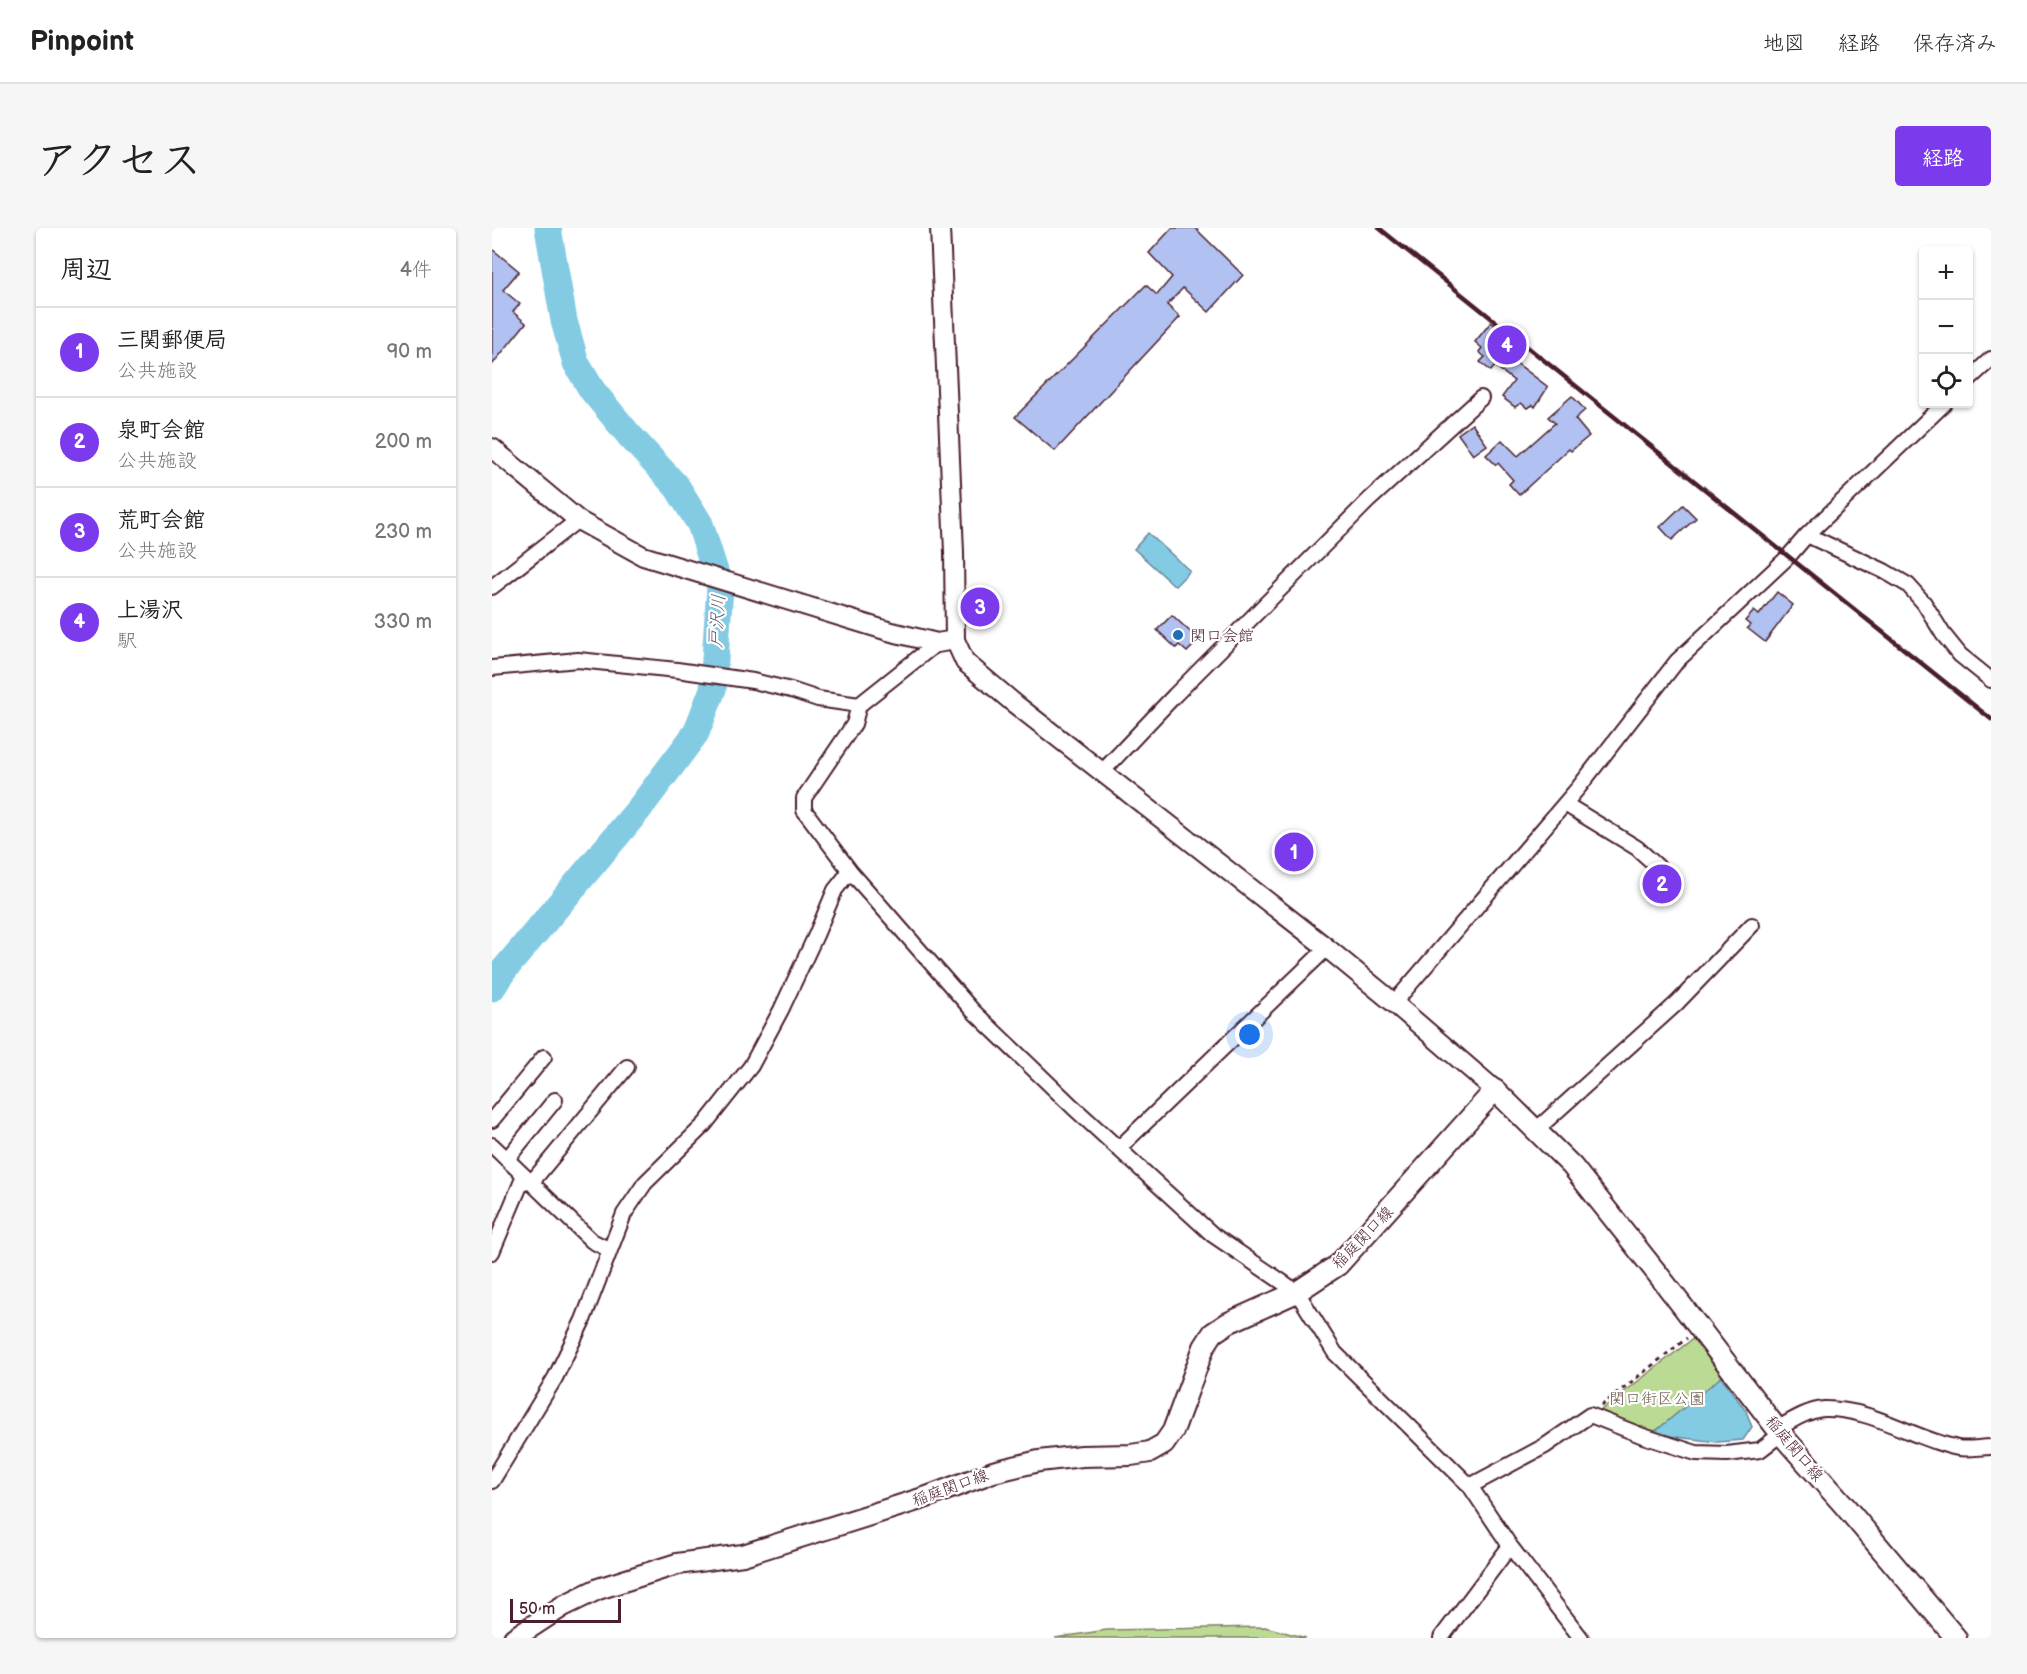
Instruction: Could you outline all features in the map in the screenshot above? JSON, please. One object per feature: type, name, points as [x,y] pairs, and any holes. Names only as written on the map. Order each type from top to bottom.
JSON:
[{"type":"main road","name":"稲庭関口線","points":[[520,1636],[563,1606],[598,1589],[677,1564],[743,1555],[927,1497],[993,1472],[1039,1461],[1150,1452],[1164,1444],[1173,1431],[1196,1364],[1213,1334],[1228,1323],[1297,1292],[1338,1265],[1495,1090],[1572,1166],[1779,1431],[1956,1638]]},
{"type":"street","points":[[940,228],[954,552],[946,642],[859,705],[854,724],[804,798],[804,810],[850,871],[973,1011],[1213,1235],[1297,1292],[1335,1353],[1470,1486],[1510,1546],[1581,1638]]},
{"type":"street","points":[[1973,375],[1991,359]]},
{"type":"street","points":[[1103,771],[1175,695],[1369,500],[1481,398]]},
{"type":"street","points":[[1394,1003],[1565,804],[1677,661],[1788,557],[1807,535],[1940,408]]},
{"type":"street","points":[[492,448],[578,520],[643,556],[888,631],[946,642],[965,662],[1015,704],[1327,948],[1495,1090]]},
{"type":"street","points":[[492,587],[578,520]]},
{"type":"street","points":[[1807,535],[1884,571],[1908,585],[1924,603],[1943,634],[1960,655],[1991,680]]},
{"type":"street","points":[[492,668],[578,660],[677,670],[753,681],[818,699],[859,705]]},
{"type":"street","points":[[1565,804],[1637,848],[1658,867]]},
{"type":"street","points":[[492,1481],[555,1378],[583,1320],[624,1214],[645,1183],[705,1124],[751,1066],[781,1010],[835,890],[850,871]]},
{"type":"street","points":[[1536,1130],[1676,1004],[1752,925]]},
{"type":"street","points":[[1119,1148],[1327,948]]},
{"type":"street","points":[[492,1120],[544,1057]]},
{"type":"street","points":[[492,1252],[528,1180],[627,1067]]},
{"type":"street","points":[[555,1100],[497,1154],[592,1241],[610,1250]]},
{"type":"street","points":[[1470,1486],[1545,1446],[1590,1415],[1643,1436],[1696,1453],[1727,1454],[1760,1450],[1779,1431],[1798,1417],[1822,1409],[1868,1415],[1930,1440],[1961,1449],[1991,1447]]},
{"type":"street","points":[[1441,1638],[1510,1546]]},
{"type":"path","points":[[1590,1415],[1700,1328]]},
{"type":"green space","name":"関口街区公園","points":[[1699,1334],[1729,1371],[1652,1434],[1597,1413]]},
{"type":"green space","points":[[1265,1627],[1306,1638],[1055,1638],[1107,1630]]},
{"type":"water","points":[[1148,533],[1190,571],[1175,586],[1134,549]]},
{"type":"water","points":[[1721,1377],[1746,1411],[1752,1427],[1743,1440],[1717,1442],[1652,1434]]},
{"type":"building","points":[[1172,228],[1195,228],[1243,275],[1209,312],[1183,288],[1167,305],[1180,317],[1055,451],[1015,417],[1146,285],[1157,295],[1172,277],[1149,253]]},
{"type":"building","points":[[492,249],[519,271],[503,290],[520,304],[513,312],[526,323],[492,365]]},
{"type":"building","points":[[1491,322],[1525,350],[1515,362],[1548,387],[1535,407],[1533,405],[1527,408],[1521,403],[1515,407],[1502,397],[1514,381],[1495,366],[1491,371],[1480,362],[1485,357],[1479,352],[1482,348],[1475,342]]},
{"type":"building","points":[[1572,396],[1585,410],[1575,419],[1589,436],[1571,451],[1569,449],[1519,495],[1509,484],[1513,480],[1498,463],[1496,465],[1486,455],[1502,440],[1518,456],[1555,423],[1548,417]]},
{"type":"building","points":[[1472,424],[1487,445],[1473,455],[1458,434]]},
{"type":"building","points":[[1683,505],[1696,518],[1672,540],[1660,527]]},
{"type":"building","points":[[1777,592],[1793,605],[1765,642],[1747,628],[1750,625],[1745,621],[1754,611],[1759,615]]},
{"type":"building","points":[[993,593],[996,611],[966,615],[966,597]]},
{"type":"building","name":"関口会館","points":[[1172,615],[1199,640],[1187,652],[1179,645],[1176,648],[1157,630]]},
{"type":"building","points":[[1664,874],[1674,882],[1662,896],[1650,885],[1658,876]]},
{"type":"waterway","name":"戸沢川","points":[[492,988],[504,970],[639,809],[696,733],[713,689],[720,587],[700,524],[677,487],[629,435],[592,390],[576,363],[564,321],[548,228]]},
{"type":"railway","points":[[1379,228],[1991,719]]},
{"type":"place","name":"上湯沢","points":[[1507,345]]},
{"type":"place","name":"荒町会館","points":[[980,607]]},
{"type":"place","name":"関口会館","points":[[1178,635]]},
{"type":"place","name":"三関郵便局","points":[[1294,852]]},
{"type":"place","name":"泉町会館","points":[[1662,884]]}]
